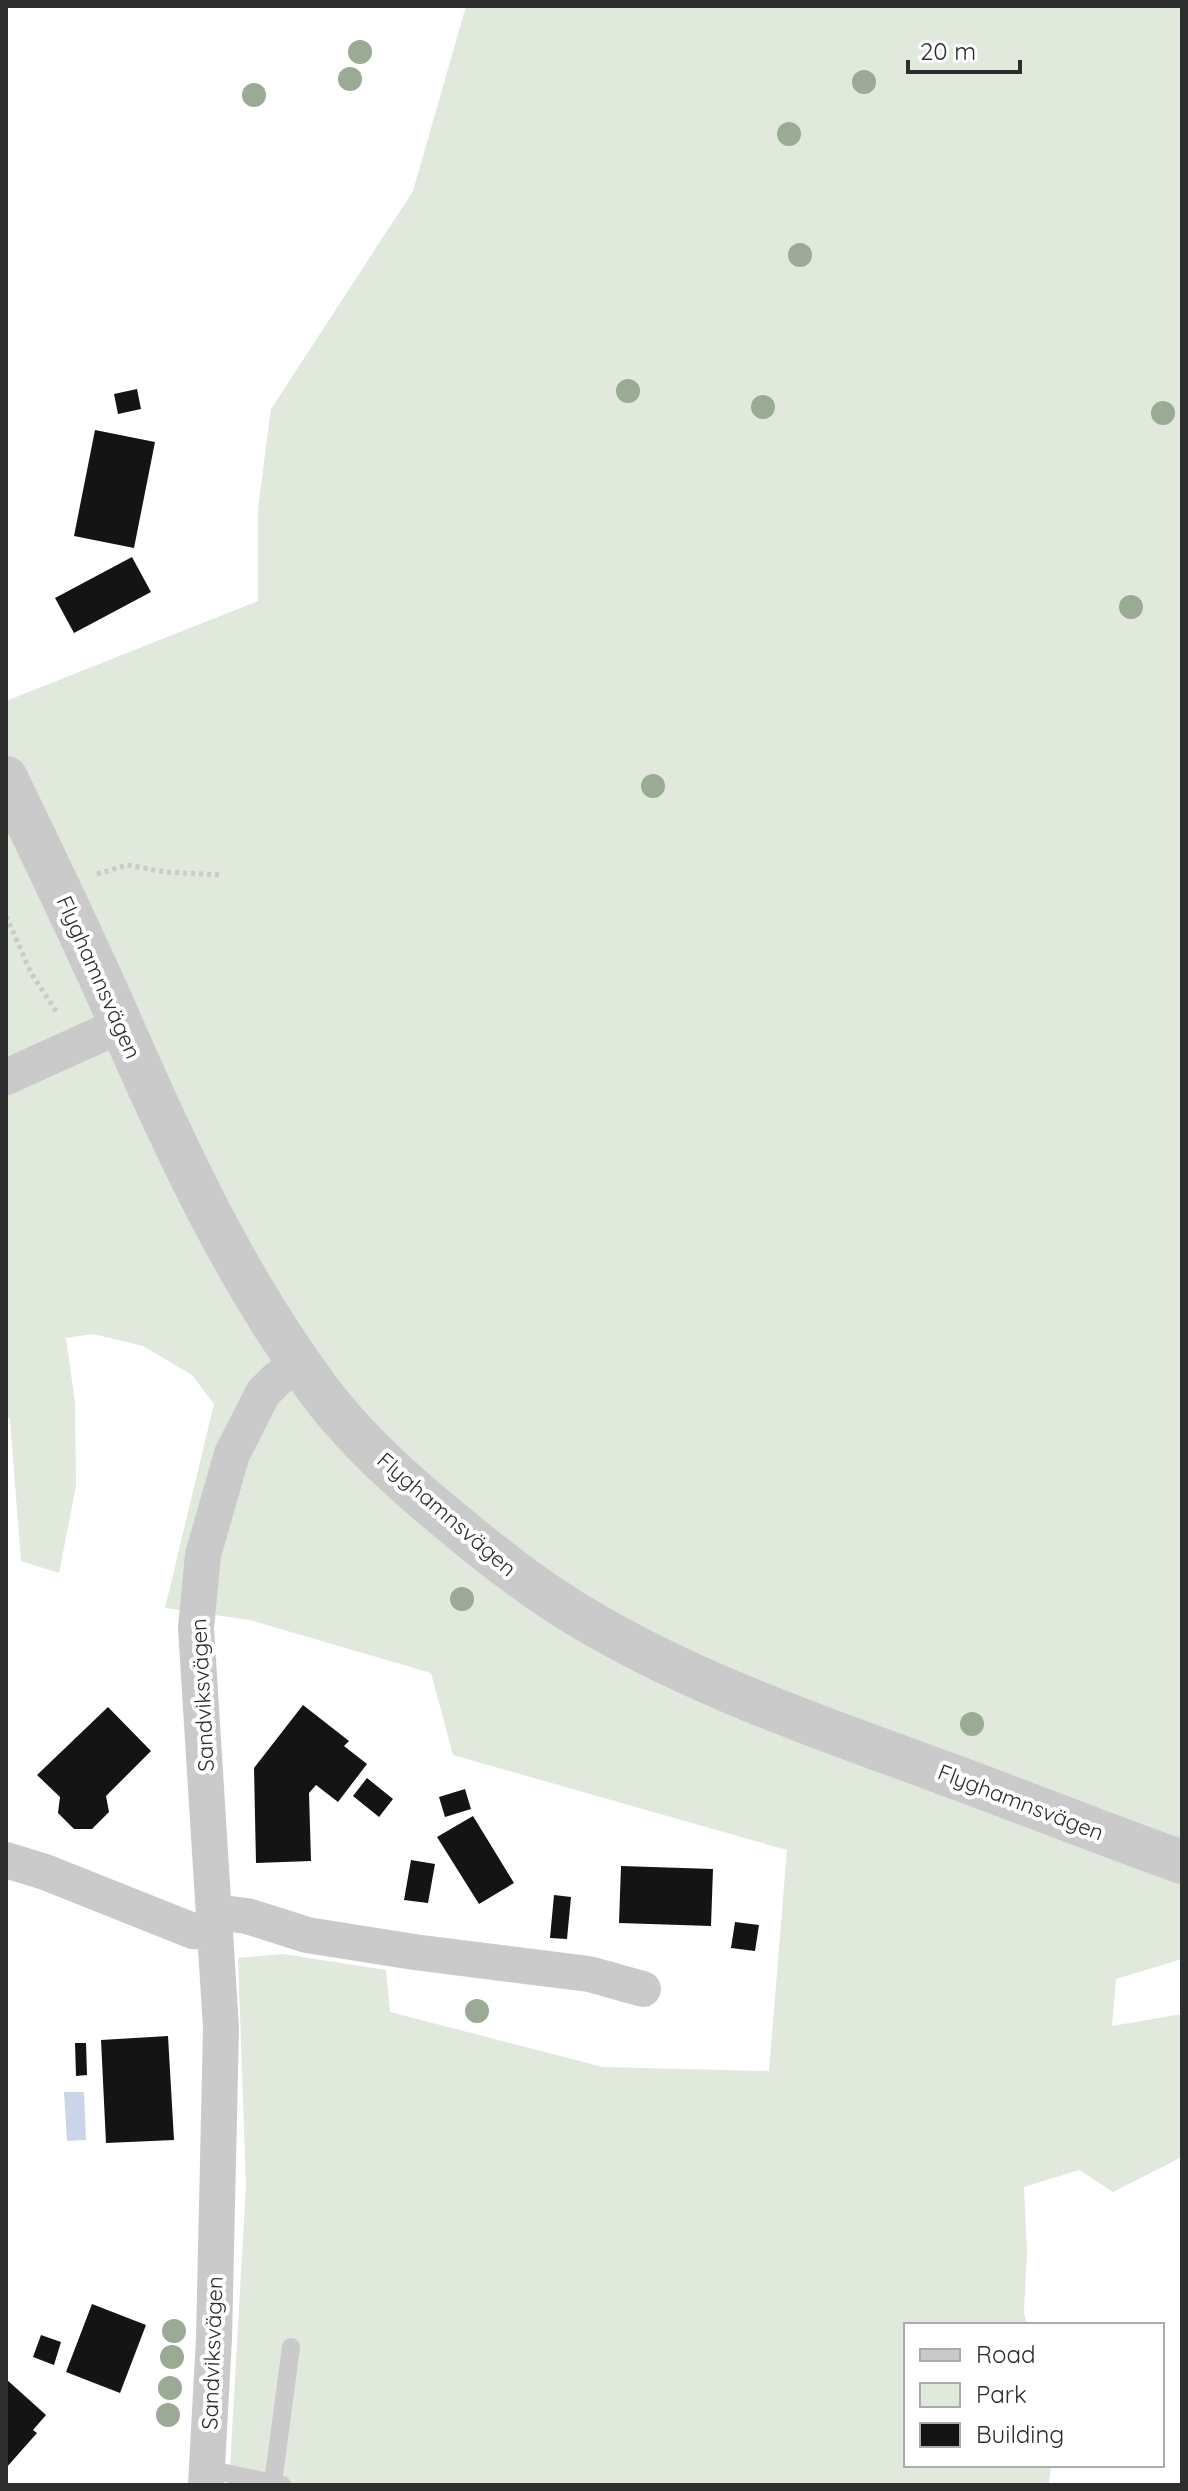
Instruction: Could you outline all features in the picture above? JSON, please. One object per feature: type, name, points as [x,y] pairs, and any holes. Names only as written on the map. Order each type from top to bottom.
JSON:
[{"type":"street","name":"Flyghamnsvägen","points":[[6,778],[197,1190],[250,1287],[321,1394],[414,1490],[516,1574],[594,1625],[698,1678],[1182,1862]]},
{"type":"street","points":[[6,1077],[121,1025]]},
{"type":"street","name":"Sandviksvägen","points":[[207,2477],[214,2338],[221,2028],[196,1628],[203,1555],[232,1454],[263,1393],[300,1364]]},
{"type":"street","points":[[6,1860],[45,1872],[193,1931],[215,1922],[247,1916],[321,1937],[589,1974],[643,1989]]},
{"type":"lane","points":[[207,2477],[278,2484],[291,2347]]},
{"type":"path","points":[[57,884],[127,865],[165,872],[222,875]]},
{"type":"green space","points":[[466,6],[1182,6],[1182,1959],[1116,1979],[1112,2026],[1182,2014],[1182,2157],[1113,2192],[1079,2170],[1024,2187],[1026,2323],[904,2323],[904,2467],[1051,2467],[1049,2485],[229,2485],[246,2185],[238,1958],[283,1954],[386,1970],[390,2012],[603,2067],[769,2071],[787,1850],[453,1755],[431,1673],[250,1620],[165,1608],[214,1404],[192,1375],[143,1346],[93,1334],[66,1338],[75,1402],[76,1486],[59,1573],[21,1561],[10,1420],[6,1414],[6,701],[258,601],[258,508],[271,409],[413,191]]},
{"type":"water","points":[[64,2092],[84,2092],[86,2140],[67,2141]]},
{"type":"building","points":[[137,389],[141,409],[118,414],[114,394]]},
{"type":"building","points":[[95,430],[155,442],[134,548],[74,536]]},
{"type":"building","points":[[132,557],[151,592],[74,633],[55,598]]},
{"type":"building","points":[[303,1705],[349,1741],[344,1746],[367,1764],[338,1802],[316,1785],[309,1793],[311,1861],[256,1863],[254,1768]]},
{"type":"building","points":[[108,1707],[151,1751],[106,1796],[109,1812],[92,1829],[74,1829],[58,1813],[60,1797],[37,1775]]},
{"type":"building","points":[[367,1778],[393,1799],[379,1817],[353,1796]]},
{"type":"building","points":[[465,1789],[471,1809],[445,1817],[439,1797]]},
{"type":"building","points":[[473,1816],[514,1883],[479,1904],[437,1837]]},
{"type":"building","points":[[411,1860],[435,1864],[428,1903],[404,1900]]},
{"type":"building","points":[[621,1866],[713,1869],[711,1926],[619,1923]]},
{"type":"building","points":[[554,1895],[571,1897],[567,1939],[550,1938]]},
{"type":"building","points":[[735,1922],[759,1925],[755,1951],[731,1948]]},
{"type":"building","points":[[168,2036],[174,2140],[106,2143],[101,2040]]},
{"type":"building","points":[[75,2043],[86,2043],[87,2075],[76,2076]]},
{"type":"building","points":[[92,2304],[146,2325],[120,2393],[66,2372]]},
{"type":"building","points":[[41,2335],[61,2342],[54,2365],[33,2357]]},
{"type":"building","points":[[6,2379],[46,2415],[33,2430],[37,2433],[6,2468]]}]
